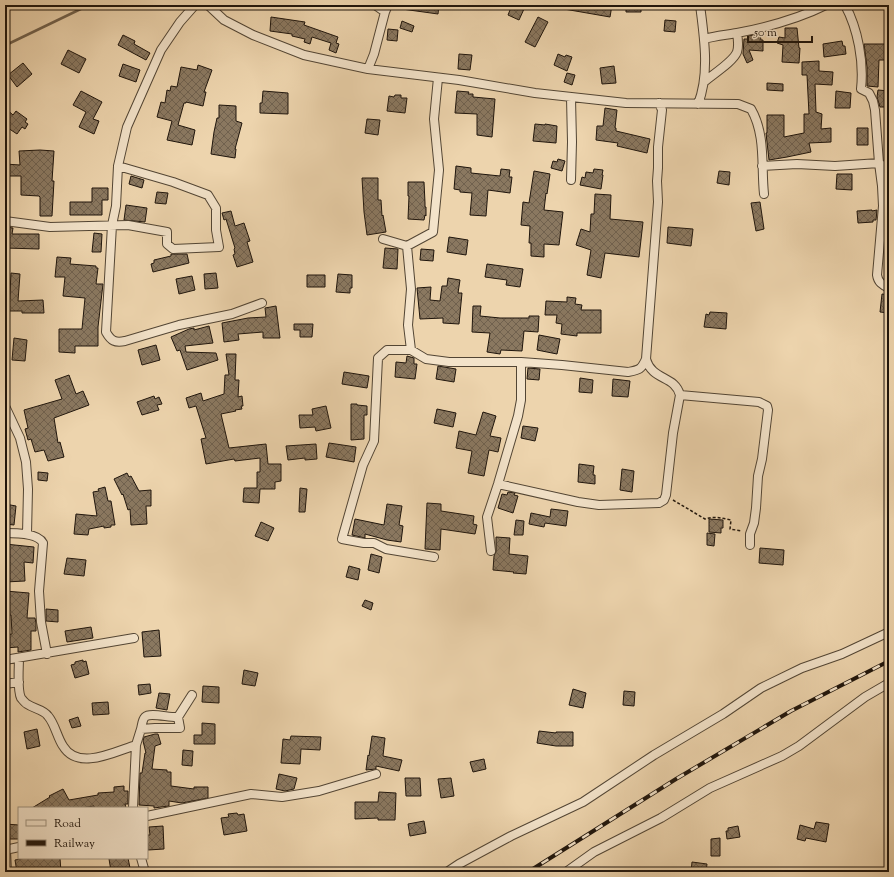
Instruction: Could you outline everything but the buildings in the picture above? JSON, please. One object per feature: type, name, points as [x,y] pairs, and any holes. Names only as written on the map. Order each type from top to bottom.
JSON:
[{"type":"street","points":[[195,5],[180,22],[161,50],[127,127],[118,166],[116,206],[112,225],[106,332],[110,339],[117,342],[125,341],[178,325],[232,314],[262,303]]},
{"type":"street","points":[[208,5],[224,20],[253,35],[304,55],[368,69],[572,98],[626,103],[738,104],[751,109],[756,118],[762,148],[764,194]]},
{"type":"street","points":[[368,69],[374,54],[386,9],[375,5]]},
{"type":"street","points":[[698,104],[704,82],[704,39],[700,5]]},
{"type":"street","points":[[704,39],[795,19],[826,5]]},
{"type":"street","points":[[845,5],[853,23],[856,37],[862,78],[860,90],[869,93],[873,100],[875,110],[884,206],[877,274],[878,280],[882,285],[889,288]]},
{"type":"street","points":[[704,82],[732,60],[737,52],[739,44],[737,32]]},
{"type":"street","points":[[383,239],[408,246],[433,232],[438,170],[434,119],[438,78]]},
{"type":"street","points":[[571,180],[572,98]]},
{"type":"street","points":[[434,557],[386,549],[374,543],[364,543],[342,539],[363,465],[374,441],[378,358],[387,350],[411,350],[426,359],[449,362],[521,362],[628,372],[638,371],[642,368],[646,359],[658,202],[658,146],[662,110],[660,103]]},
{"type":"street","points":[[762,166],[798,164],[835,166],[879,163],[889,170]]},
{"type":"street","points":[[5,221],[50,227],[128,225],[148,230],[167,232],[167,244],[173,249],[219,247],[216,230],[216,208],[208,195],[173,182],[118,166]]},
{"type":"street","points":[[408,246],[411,289],[408,325],[411,350]]},
{"type":"street","points":[[498,484],[578,502],[599,505],[659,503],[664,500],[666,496],[673,433],[680,395],[679,389],[670,381],[662,378],[650,369],[646,359]]},
{"type":"street","points":[[491,551],[487,517],[518,416],[521,400],[521,362]]},
{"type":"street","points":[[680,395],[759,402],[767,406],[768,410],[762,459],[758,476],[754,523],[750,534],[750,545]]},
{"type":"street","points":[[5,406],[20,438],[26,462],[28,489],[27,534]]},
{"type":"street","points":[[5,533],[27,534],[39,538],[43,543],[39,591],[40,622],[47,654]]},
{"type":"street","points":[[447,872],[511,836],[583,802],[654,755],[723,714],[762,688],[802,668],[842,654],[889,632]]},
{"type":"street","points":[[5,660],[134,638]]},
{"type":"street","points":[[20,658],[19,682],[21,698],[27,705],[41,710],[49,716],[63,746],[73,757],[83,759],[93,758],[136,745]]},
{"type":"street","points":[[5,684],[19,682]]},
{"type":"street","points":[[566,872],[594,852],[660,818],[710,788],[782,756],[799,746],[865,697],[889,683]]},
{"type":"street","points":[[141,730],[155,728],[180,728],[178,717],[192,695]]},
{"type":"street","points":[[133,807],[136,745],[146,716],[178,717]]},
{"type":"street","points":[[148,816],[251,794],[282,798],[320,791],[376,774]]},
{"type":"street","points":[[7,872],[6,850],[18,847]]},
{"type":"street","points":[[141,859],[145,872]]},
{"type":"path","points":[[666,496],[705,519],[717,517],[731,520],[730,529],[742,530],[750,534]]},
{"type":"waterway","points":[[6,45],[89,5]]},
{"type":"railway","points":[[528,872],[676,779],[791,711],[889,661]]}]
